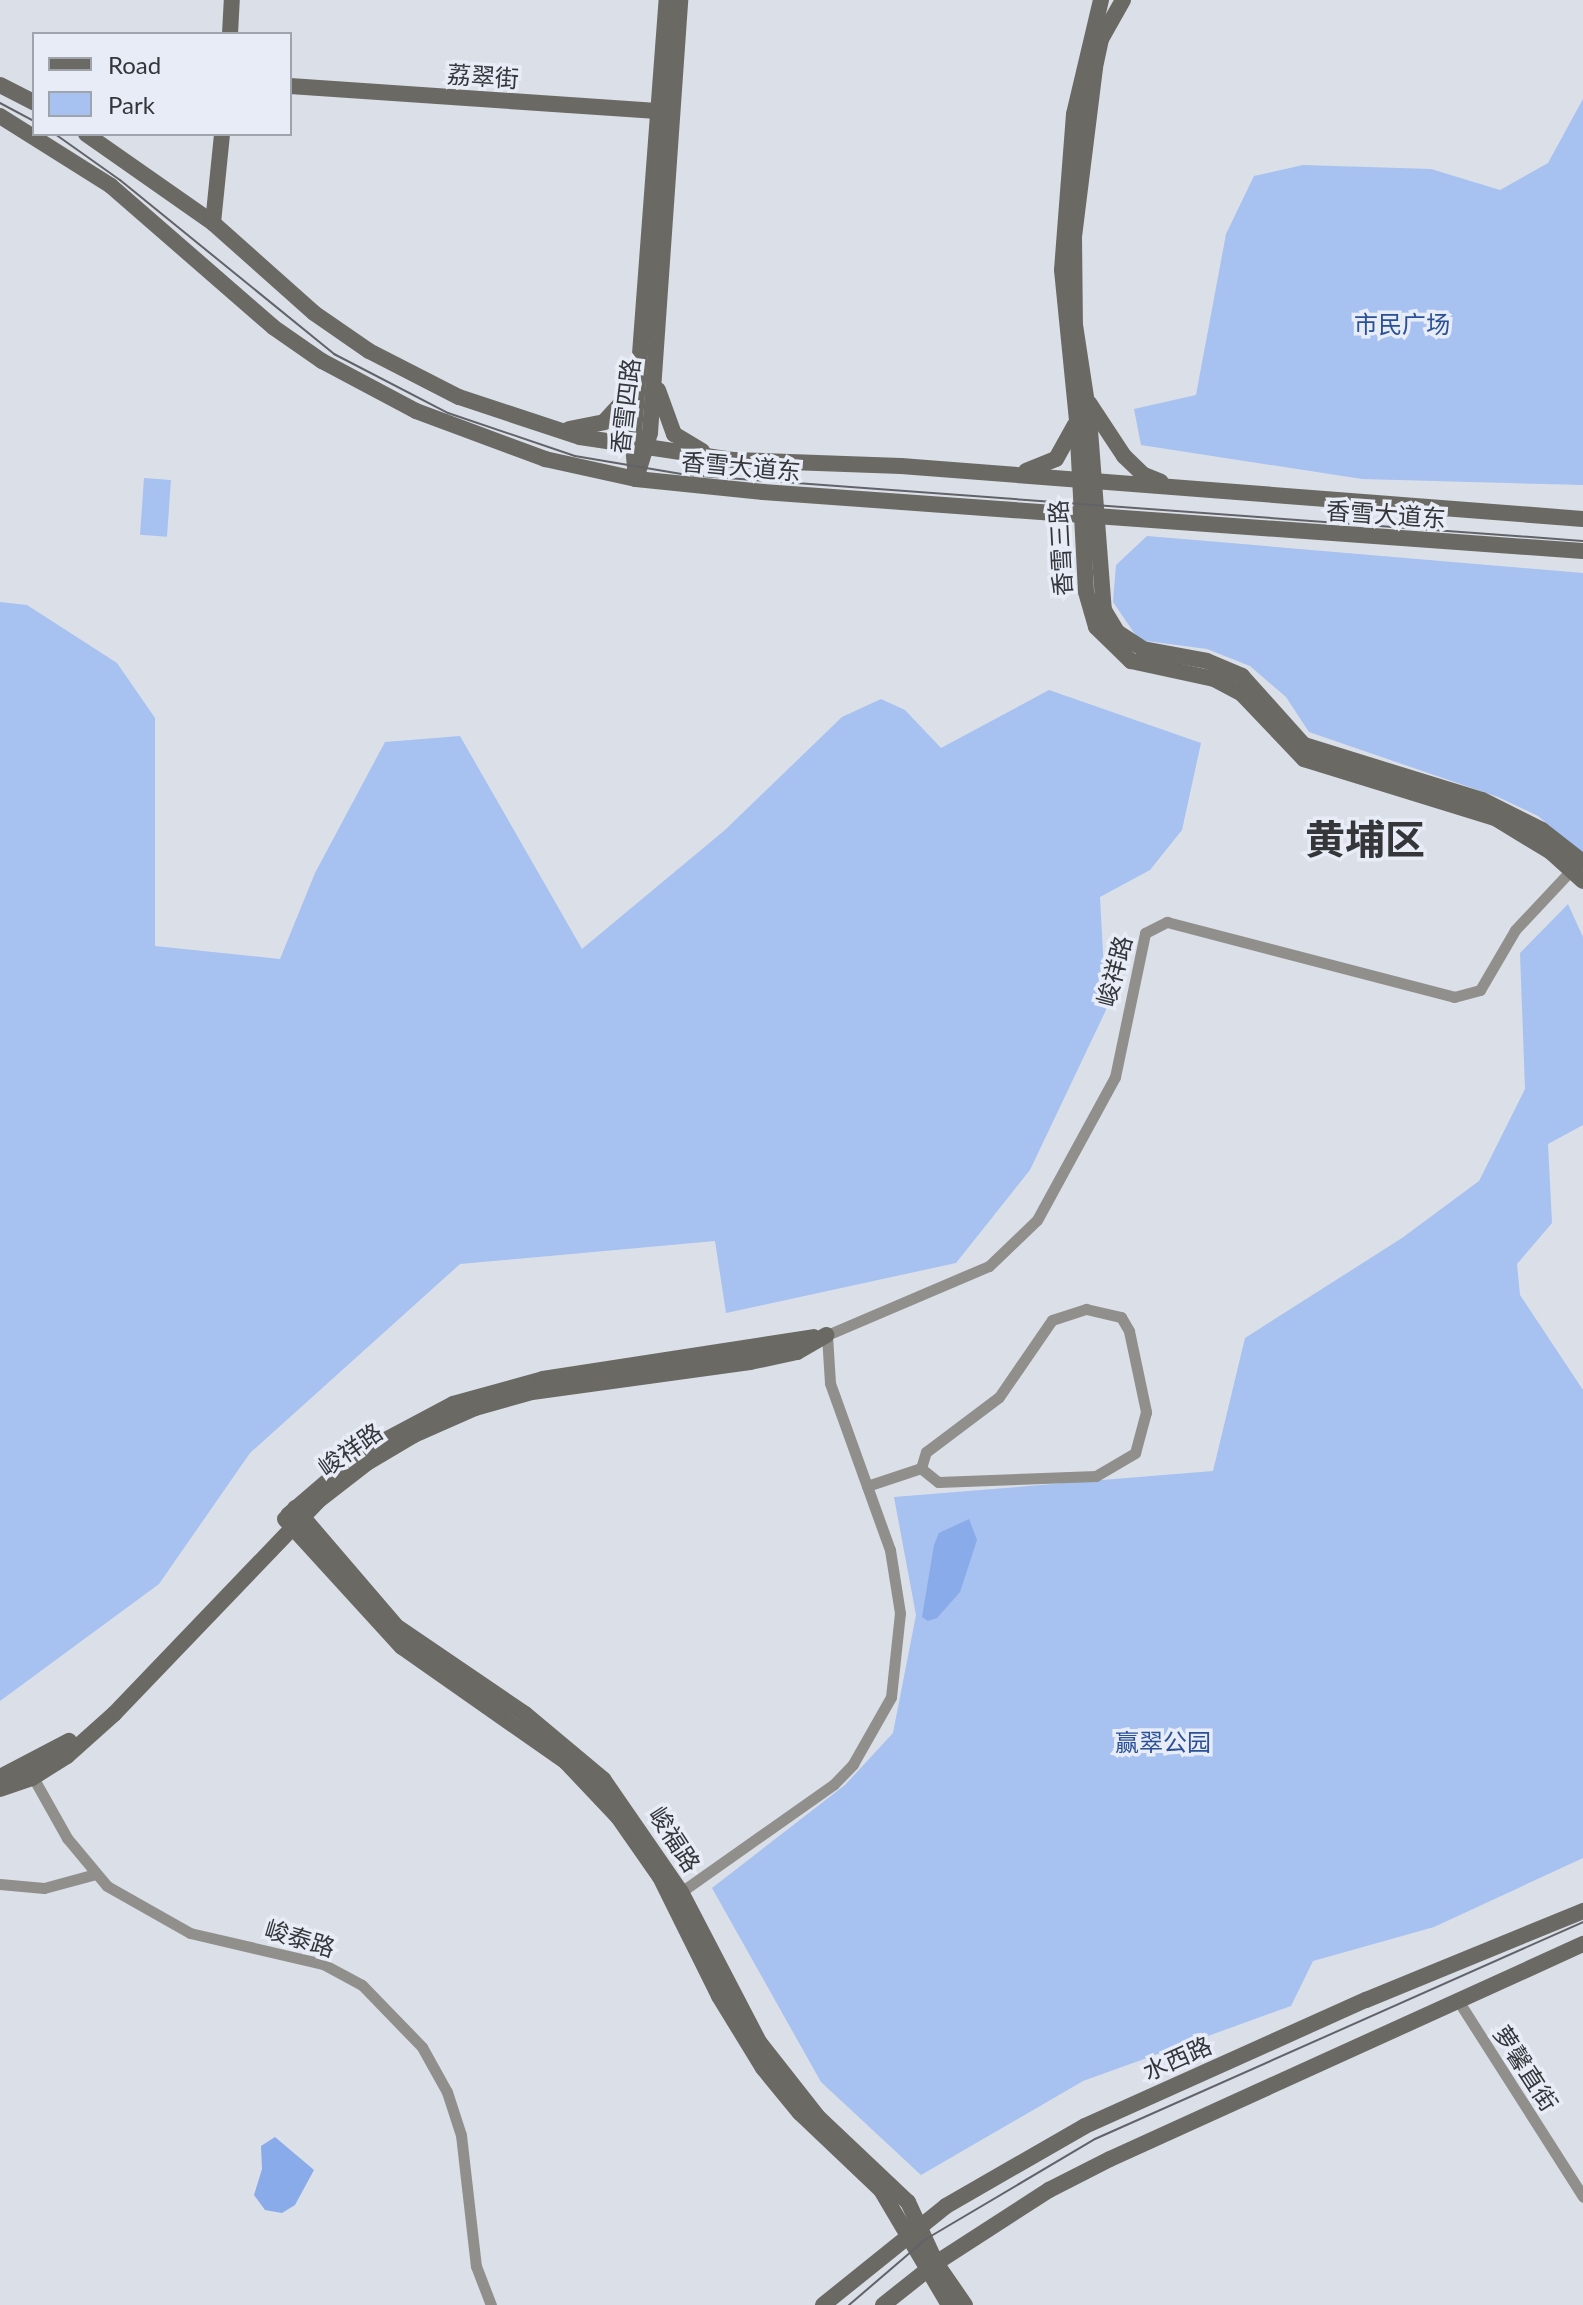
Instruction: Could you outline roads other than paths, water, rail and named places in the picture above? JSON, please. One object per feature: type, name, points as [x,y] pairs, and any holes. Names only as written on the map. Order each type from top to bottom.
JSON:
[{"type":"main road","points":[[230,32],[232,0]]},
{"type":"main road","name":"香雪四路","points":[[636,479],[641,448],[665,112],[667,0]]},
{"type":"main road","name":"香雪四路","points":[[665,112],[680,0]]},
{"type":"main road","name":"香雪三路","points":[[1088,481],[1063,319],[1063,219],[1074,114],[1101,0]]},
{"type":"main road","name":"香雪三路","points":[[1123,0],[1101,39],[1078,177],[1075,325],[1086,399],[1090,518],[1104,610],[1129,642],[1156,653],[1225,666],[1257,689],[1304,745],[1482,800],[1542,830],[1580,868]]},
{"type":"main road","points":[[0,85],[32,101]]},
{"type":"main road","name":"荔翠街","points":[[292,86],[665,112]]},
{"type":"main road","name":"香雪大道东","points":[[0,116],[32,136]]},
{"type":"main road","name":"香雪大道东","points":[[32,136],[101,179],[273,327],[322,361],[469,433],[545,459],[636,479],[1090,518],[1583,551]]},
{"type":"main road","name":"香雪大道东","points":[[89,136],[213,223],[314,313],[369,351],[437,388],[540,426],[641,448],[734,460],[996,473],[1583,519]]},
{"type":"main road","points":[[213,223],[222,136]]},
{"type":"main road","points":[[540,426],[575,429],[604,422],[625,405],[646,380],[674,434],[700,451],[734,460]]},
{"type":"main road","points":[[1086,399],[1136,469],[1186,487]]},
{"type":"main road","points":[[996,473],[1050,464],[1064,451],[1077,420]]},
{"type":"main road","name":"峻祥路","points":[[0,1789],[67,1756],[114,1714],[293,1517],[380,1440],[489,1392],[575,1373],[827,1335]]},
{"type":"main road","name":"峻福路","points":[[293,1517],[396,1626],[534,1721],[603,1779],[681,1892],[759,2042],[818,2117],[896,2188],[931,2267]]},
{"type":"main road","name":"峻福路","points":[[293,1517],[402,1647],[537,1739],[600,1796],[660,1877],[719,1996],[763,2068],[800,2113],[881,2190],[915,2231]]},
{"type":"main road","name":"峻祥路","points":[[0,1777],[30,1772]]},
{"type":"main road","name":"水西路","points":[[823,2305],[915,2231],[996,2173],[1085,2126],[1366,2000],[1583,1911]]},
{"type":"main road","points":[[883,2305],[931,2267],[1049,2190],[1110,2159],[1583,1944]]},
{"type":"main road","points":[[931,2267],[949,2305]]},
{"type":"main road","points":[[931,2267],[965,2305]]},
{"type":"street","name":"峻祥路","points":[[827,1335],[989,1266],[1037,1220],[1115,1077],[1145,933],[1167,922],[1454,997],[1480,990],[1515,930],[1580,868]]},
{"type":"street","points":[[1086,1309],[1121,1317],[1129,1331],[1146,1412],[1135,1453],[1115,1469],[1096,1476],[938,1482],[921,1468],[926,1452],[999,1397],[1052,1320],[1086,1309]]},
{"type":"street","points":[[681,1892],[834,1784],[853,1764],[891,1697],[900,1613],[890,1550],[830,1383],[827,1335]]},
{"type":"street","points":[[867,1486],[921,1468]]},
{"type":"street","name":"峻泰路","points":[[30,1772],[67,1838],[96,1874],[137,1905],[190,1933],[323,1964],[362,1985],[396,2016],[422,2047],[447,2092],[461,2135],[476,2266],[491,2305]]},
{"type":"street","points":[[0,1884],[44,1888],[96,1874]]},
{"type":"street","name":"萝馨直街","points":[[1459,2002],[1583,2197]]},
{"type":"tram line","points":[[0,103],[32,120]]},
{"type":"tram line","points":[[58,136],[120,180],[334,354],[448,413],[575,456],[687,475],[1583,541]]},
{"type":"tram line","points":[[849,2305],[926,2239],[1095,2139],[1583,1922]]},
{"type":"district","name":"黄埔区","points":[[1365,839]]},
{"type":"park label","name":"市民广场","points":[[1402,324]]},
{"type":"park label","name":"赢翠公园","points":[[1163,1742]]}]
